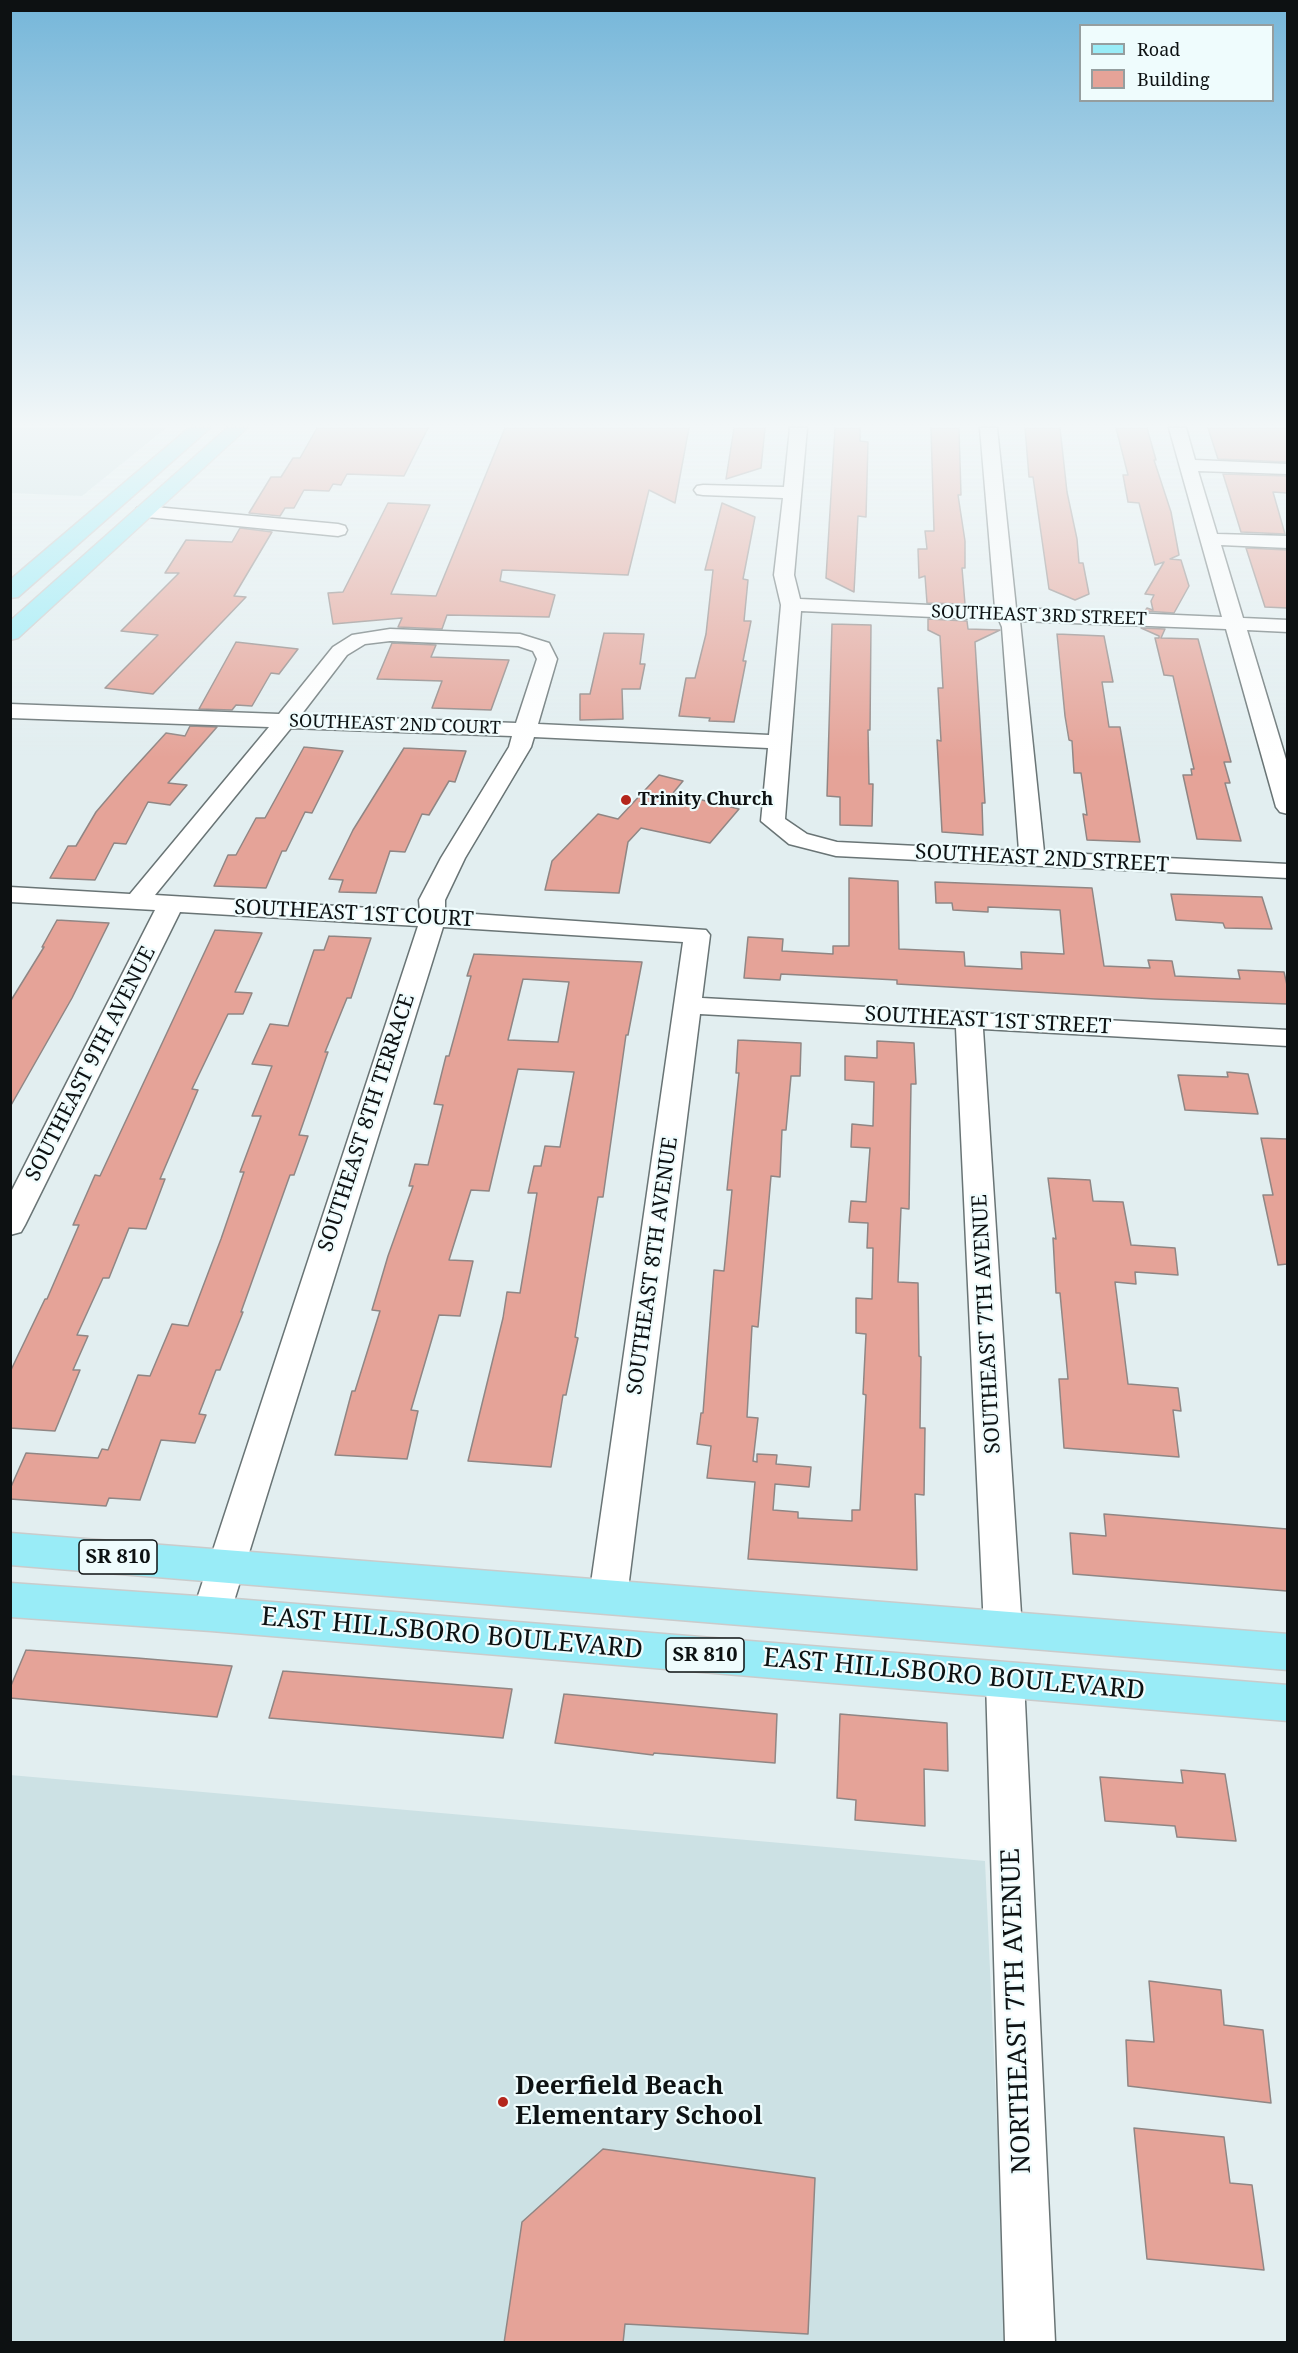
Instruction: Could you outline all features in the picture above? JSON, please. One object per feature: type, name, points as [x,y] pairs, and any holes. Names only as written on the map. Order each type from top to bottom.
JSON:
[{"type":"main road","points":[[10,592],[73,538]]},
{"type":"main road","points":[[10,633],[117,538]]},
{"type":"main road","name":"SR 810","points":[[10,1549],[1287,1652]]},
{"type":"main road","name":"EAST HILLSBORO BOULEVARD","points":[[10,1600],[211,1614],[1287,1703]]},
{"type":"main road","points":[[793,1662],[800,1648],[814,1638],[868,1618]]},
{"type":"street","points":[[779,742],[791,605],[784,575],[788,538]]},
{"type":"street","points":[[998,538],[1005,608],[1012,627],[1032,857]]},
{"type":"street","points":[[1287,542],[1211,539],[1287,807]]},
{"type":"street","name":"SOUTHEAST 3RD STREET","points":[[791,605],[1287,626]]},
{"type":"street","name":"SOUTHEAST 8TH TERRACE","points":[[211,1614],[433,918],[432,900],[453,858],[520,747],[548,659],[542,647],[520,640],[390,635],[359,639],[340,651],[285,722]]},
{"type":"street","name":"SOUTHEAST 2ND COURT","points":[[10,711],[779,742]]},
{"type":"street","points":[[136,902],[285,722]]},
{"type":"street","name":"SOUTHEAST 2ND STREET","points":[[779,742],[773,821],[798,839],[836,849],[1287,871]]},
{"type":"street","name":"SOUTHEAST 1ST COURT","points":[[10,894],[697,935]]},
{"type":"street","name":"SOUTHEAST 9TH AVENUE","points":[[10,1225],[171,904]]},
{"type":"street","name":"SOUTHEAST 8TH AVENUE","points":[[608,1597],[697,935]]},
{"type":"street","name":"SOUTHEAST 1ST STREET","points":[[689,1005],[1287,1038]]},
{"type":"street","name":"SOUTHEAST 7TH AVENUE","points":[[969,1019],[1003,1629]]},
{"type":"street","name":"NORTHEAST 7TH AVENUE","points":[[1005,1680],[1030,2343]]},
{"type":"shaded area","name":"Deerfield Beach Elementary School","points":[[10,1775],[985,1861],[1007,2342],[11,2342]]},
{"type":"building","points":[[234,538],[269,538],[234,596],[246,597],[153,694],[105,688],[158,635],[121,631],[179,573],[165,573],[186,540],[232,542]]},
{"type":"building","points":[[370,538],[416,538],[391,594],[436,596],[460,538],[637,538],[628,575],[502,570],[500,581],[555,595],[549,617],[447,615],[442,629],[398,627],[402,618],[333,624],[328,593],[343,592]]},
{"type":"building","points":[[713,538],[751,538],[743,579],[748,580],[744,621],[751,621],[734,722],[679,716],[686,678],[695,678],[706,634],[713,570],[705,570]]},
{"type":"building","points":[[828,538],[857,538],[854,592],[826,578]]},
{"type":"building","points":[[926,538],[965,538],[965,568],[962,568],[965,604],[927,603],[925,576],[919,578],[918,549],[927,549]]},
{"type":"building","points":[[1042,538],[1077,538],[1079,563],[1083,563],[1089,594],[1075,600],[1049,589]]},
{"type":"building","points":[[1148,538],[1176,538],[1179,555],[1170,559],[1181,560],[1189,586],[1174,613],[1145,611],[1147,608],[1153,610],[1151,601],[1154,595],[1145,594],[1164,562],[1155,565]]},
{"type":"building","points":[[1246,548],[1287,550],[1287,608],[1265,607]]},
{"type":"building","points":[[928,619],[967,621],[968,629],[1000,630],[975,642],[985,803],[982,803],[983,835],[942,832],[937,740],[941,741],[938,688],[943,688],[940,636],[928,630]]},
{"type":"building","points":[[832,624],[871,625],[870,730],[868,730],[869,784],[873,784],[872,826],[840,825],[840,797],[827,796]]},
{"type":"building","points":[[1141,628],[1165,629],[1161,638],[1198,639],[1231,762],[1224,762],[1230,783],[1225,783],[1241,841],[1197,839],[1183,775],[1192,775],[1191,769],[1194,769],[1173,676],[1164,675],[1155,638],[1159,636]]},
{"type":"building","points":[[604,633],[644,634],[640,664],[645,664],[640,689],[622,689],[623,719],[580,720],[580,694],[590,694]]},
{"type":"building","points":[[1057,634],[1104,636],[1113,682],[1102,682],[1109,727],[1120,727],[1140,842],[1087,840],[1083,814],[1087,815],[1081,773],[1074,773],[1072,741],[1069,740],[1065,716]]},
{"type":"building","points":[[236,642],[298,649],[279,674],[271,673],[252,706],[236,705],[232,710],[199,709]]},
{"type":"building","points":[[392,643],[436,645],[431,657],[509,660],[491,710],[432,708],[442,681],[377,679]]},
{"type":"building","points":[[190,726],[217,727],[168,783],[187,785],[170,805],[148,802],[126,844],[114,843],[95,880],[50,878],[68,846],[76,846],[96,812],[166,733],[185,736]]},
{"type":"building","points":[[304,747],[343,751],[312,813],[305,812],[286,851],[282,851],[266,888],[214,886],[228,855],[236,855],[256,818],[265,818]]},
{"type":"building","points":[[404,748],[466,751],[455,782],[449,781],[429,815],[422,814],[405,852],[390,851],[376,893],[339,892],[343,880],[329,879],[353,830]]},
{"type":"building","points":[[659,775],[683,781],[673,793],[739,809],[710,843],[641,828],[628,842],[619,893],[545,890],[552,861],[598,814],[618,819]]},
{"type":"building","points":[[849,878],[898,881],[899,949],[964,952],[965,966],[1022,969],[1021,952],[1064,954],[1060,910],[988,907],[988,912],[953,910],[952,903],[936,903],[935,882],[1092,888],[1104,966],[1150,968],[1148,960],[1172,961],[1175,976],[1240,979],[1238,970],[1284,972],[1287,1004],[897,984],[897,980],[781,974],[780,980],[744,978],[748,937],[783,939],[782,951],[833,954],[833,946],[849,946]]},
{"type":"building","points":[[1171,894],[1262,897],[1272,929],[1225,928],[1223,923],[1176,920]]},
{"type":"building","points":[[57,920],[109,923],[72,998],[10,1107],[10,1002],[44,947],[42,947]]},
{"type":"building","points":[[215,930],[262,933],[235,992],[252,993],[243,1014],[228,1014],[192,1089],[198,1090],[160,1179],[165,1179],[146,1229],[129,1228],[109,1278],[103,1278],[77,1335],[88,1336],[73,1370],[80,1370],[55,1431],[10,1428],[10,1372],[47,1299],[79,1225],[73,1225],[95,1175],[100,1176]]},
{"type":"building","points":[[329,936],[371,938],[351,998],[347,998],[325,1052],[328,1052],[299,1135],[308,1136],[294,1175],[290,1175],[241,1312],[243,1312],[220,1370],[216,1370],[199,1414],[206,1415],[195,1443],[161,1440],[140,1500],[109,1498],[106,1506],[10,1499],[10,1489],[26,1453],[98,1458],[102,1449],[108,1450],[138,1375],[150,1376],[172,1324],[188,1326],[221,1239],[244,1172],[240,1172],[261,1116],[252,1116],[272,1066],[252,1064],[270,1024],[288,1026],[314,950],[324,950]]},
{"type":"building","points":[[474,954],[642,962],[628,1035],[626,1035],[603,1197],[598,1197],[575,1337],[578,1338],[566,1395],[563,1395],[551,1467],[468,1461],[503,1318],[507,1292],[520,1293],[537,1193],[528,1193],[534,1166],[541,1166],[545,1146],[560,1147],[574,1072],[518,1069],[489,1191],[471,1190],[449,1260],[473,1261],[460,1316],[439,1315],[411,1410],[418,1411],[407,1459],[335,1455],[352,1391],[355,1391],[380,1311],[372,1310],[413,1186],[409,1186],[415,1164],[428,1165],[443,1105],[434,1104],[446,1056],[449,1056],[471,976],[467,976]],"holes":[[[523,979],[569,982],[558,1042],[508,1040]]]},
{"type":"building","points":[[738,1040],[801,1043],[800,1076],[791,1076],[786,1130],[782,1130],[780,1177],[771,1176],[758,1327],[752,1326],[747,1417],[758,1418],[753,1461],[757,1462],[757,1454],[777,1455],[776,1464],[811,1467],[809,1487],[775,1484],[773,1510],[798,1512],[798,1518],[852,1521],[852,1510],[860,1510],[866,1395],[863,1394],[866,1334],[856,1333],[856,1298],[872,1299],[873,1248],[867,1248],[868,1223],[849,1222],[851,1201],[866,1202],[870,1148],[851,1147],[852,1124],[873,1126],[874,1082],[845,1080],[845,1056],[877,1058],[877,1041],[914,1043],[916,1084],[911,1084],[909,1209],[901,1208],[898,1282],[918,1283],[919,1356],[921,1357],[920,1428],[925,1428],[924,1495],[915,1494],[917,1570],[748,1559],[755,1482],[707,1478],[711,1446],[697,1444],[701,1413],[703,1413],[714,1270],[724,1271],[732,1190],[727,1190],[739,1073],[736,1073]]},
{"type":"building","points":[[1227,1072],[1248,1074],[1258,1114],[1185,1110],[1178,1075],[1228,1077]]},
{"type":"building","points":[[1261,1138],[1287,1139],[1287,1264],[1278,1265],[1263,1195],[1273,1195]]},
{"type":"building","points":[[1048,1178],[1090,1180],[1093,1201],[1123,1202],[1131,1245],[1175,1248],[1178,1275],[1135,1272],[1136,1284],[1115,1282],[1128,1384],[1178,1388],[1181,1411],[1173,1410],[1179,1457],[1064,1448],[1059,1379],[1068,1379],[1060,1293],[1056,1293],[1053,1238],[1056,1239]]},
{"type":"building","points":[[1104,1514],[1287,1529],[1287,1591],[1073,1574],[1070,1533],[1106,1536]]},
{"type":"building","points":[[26,1650],[232,1666],[217,1717],[10,1698],[10,1688]]},
{"type":"building","points":[[283,1671],[512,1689],[503,1738],[269,1718]]},
{"type":"building","points":[[564,1694],[777,1714],[775,1763],[654,1753],[653,1755],[555,1743]]},
{"type":"building","points":[[840,1714],[947,1723],[948,1771],[924,1769],[925,1826],[855,1820],[856,1800],[837,1798]]},
{"type":"building","points":[[1181,1770],[1225,1774],[1236,1841],[1177,1837],[1175,1826],[1105,1821],[1100,1777],[1183,1783]]},
{"type":"building","points":[[1149,1981],[1221,1990],[1224,2025],[1263,2030],[1271,2103],[1128,2086],[1126,2040],[1154,2042]]},
{"type":"building","points":[[1134,2128],[1224,2137],[1230,2183],[1252,2185],[1264,2270],[1147,2259]]},
{"type":"building","points":[[603,2149],[815,2178],[808,2334],[625,2324],[623,2343],[504,2343],[522,2222]]},
{"type":"place","name":"Trinity Church","points":[[626,800]]},
{"type":"place","name":"Deerfield Beach Elementary School","points":[[503,2102]]}]
